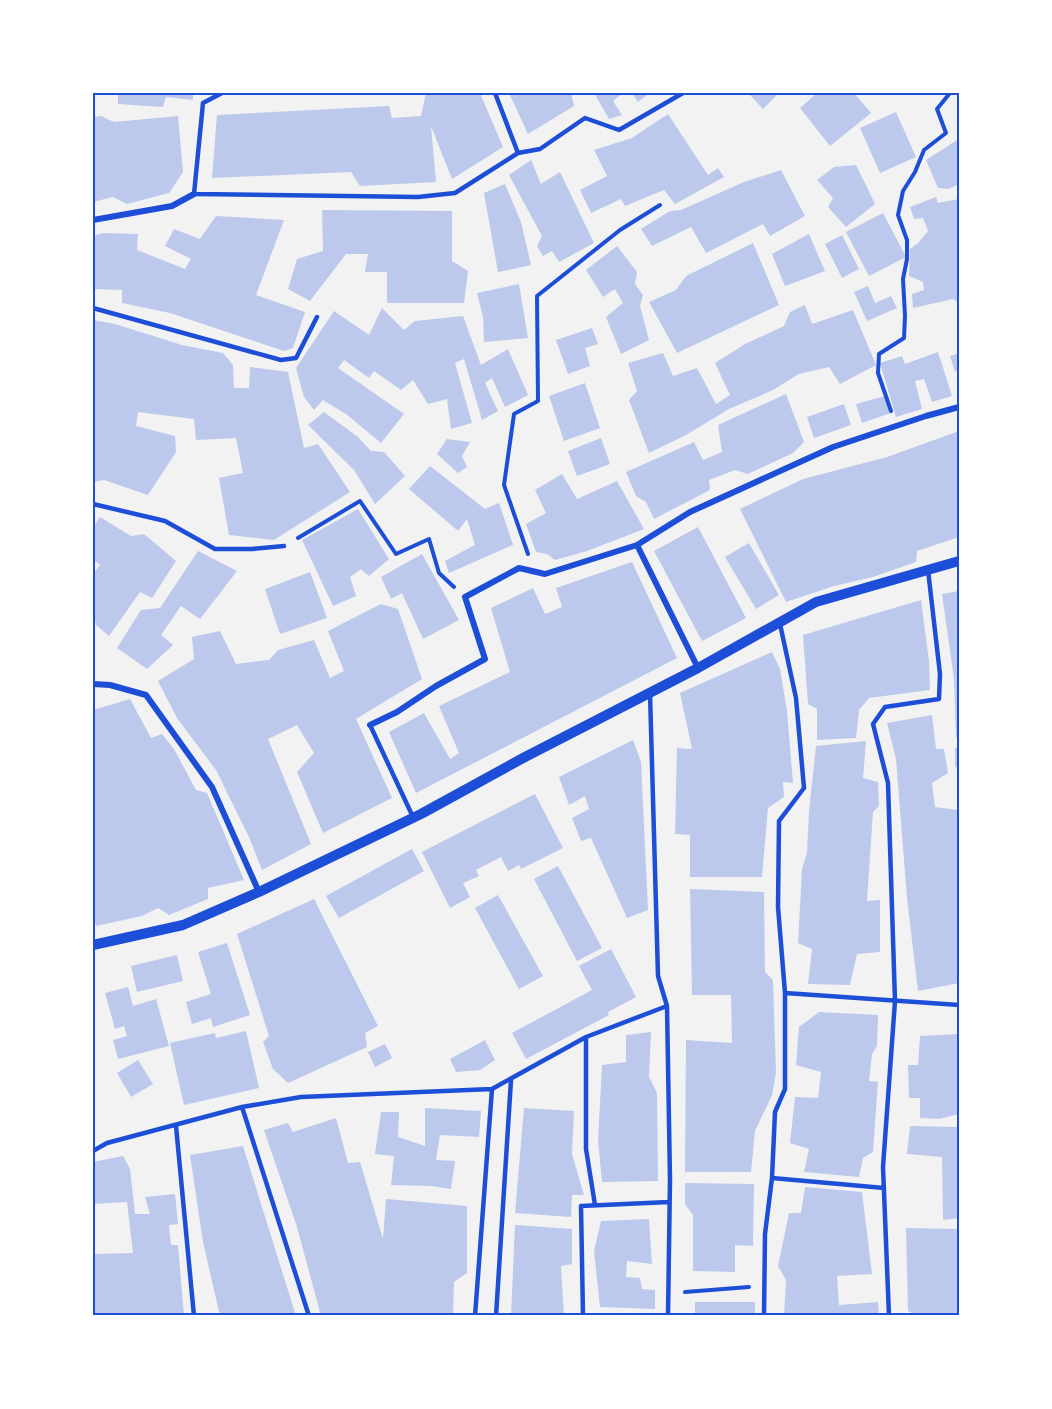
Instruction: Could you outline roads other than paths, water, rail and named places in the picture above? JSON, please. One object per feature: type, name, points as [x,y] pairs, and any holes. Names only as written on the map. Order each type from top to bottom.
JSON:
[{"type":"street","points":[[93,220],[172,206],[194,194]]},
{"type":"street","points":[[370,725],[397,712],[436,686],[485,659],[465,597],[519,568],[545,574],[637,545],[690,512],[833,447],[959,407]]},
{"type":"street","points":[[637,545],[699,668]]},
{"type":"street","points":[[93,945],[183,925],[259,892],[413,817],[699,668],[816,602],[959,561]]},
{"type":"street","points":[[93,684],[110,685],[146,695],[212,787],[259,892]]},
{"type":"lane","points":[[222,93],[203,103],[194,194],[418,197],[455,192],[518,153],[540,149],[585,118],[619,130],[683,93]]},
{"type":"lane","points":[[495,93],[518,153]]},
{"type":"lane","points":[[93,308],[281,360],[296,358],[317,317]]},
{"type":"lane","points":[[93,504],[165,521],[215,549],[284,546]]},
{"type":"lane","points":[[889,1316],[883,1167],[895,1001],[888,783],[873,724],[885,708],[939,699],[940,674],[928,570]]},
{"type":"lane","points":[[764,1316],[765,1234],[775,1112],[785,1089],[785,993],[778,907],[779,821],[804,788],[796,698],[779,622]]},
{"type":"lane","points":[[650,693],[658,976],[666,1006],[668,1316]]},
{"type":"lane","points":[[370,725],[413,817]]},
{"type":"lane","points":[[785,993],[959,1005]]},
{"type":"lane","points":[[93,1151],[107,1143],[242,1107],[301,1096],[492,1089],[586,1036],[666,1006]]},
{"type":"lane","points":[[586,1036],[586,1149],[595,1205]]},
{"type":"lane","points":[[496,1316],[511,1080]]},
{"type":"lane","points":[[475,1316],[492,1089]]},
{"type":"lane","points":[[242,1107],[309,1316]]},
{"type":"lane","points":[[176,1126],[194,1316]]},
{"type":"lane","points":[[771,1178],[884,1188]]},
{"type":"lane","points":[[583,1316],[581,1206],[669,1202]]}]
